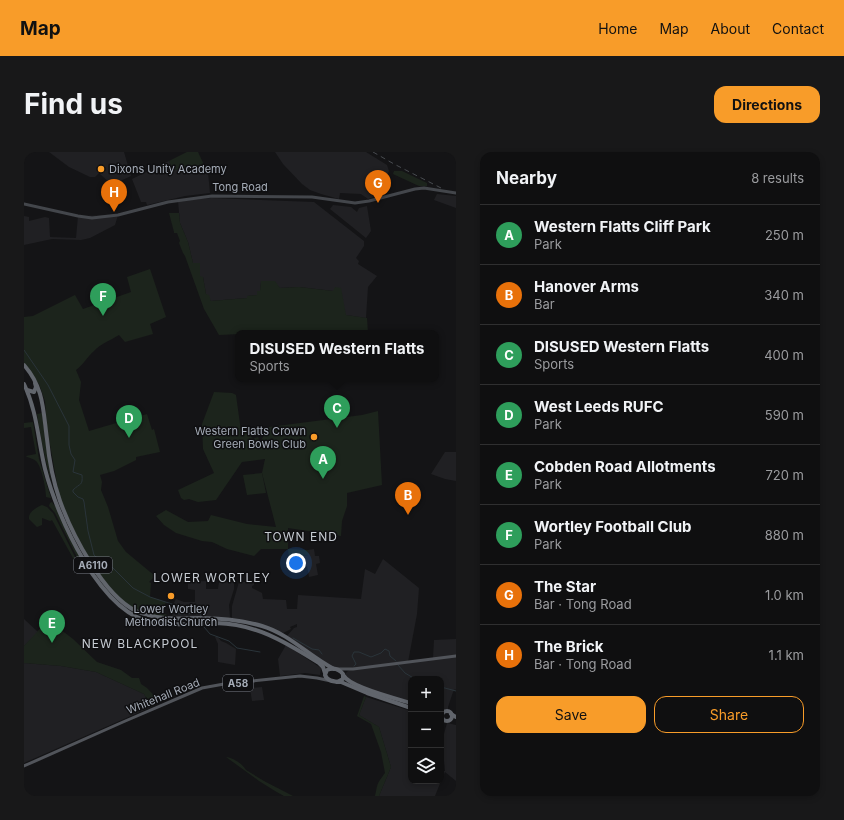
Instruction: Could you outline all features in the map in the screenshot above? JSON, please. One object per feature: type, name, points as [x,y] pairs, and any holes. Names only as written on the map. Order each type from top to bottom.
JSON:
[{"type":"highway","name":"A6110","points":[[24,365],[35,378],[43,406],[51,470],[57,492],[72,529],[85,553],[107,585],[120,600],[136,610],[159,619],[164,624]]},
{"type":"highway","points":[[27,390],[31,392],[35,390],[35,378]]},
{"type":"highway","name":"A6110","points":[[24,384],[33,405],[42,455],[54,499],[68,532],[88,566],[104,589],[118,603],[136,616],[152,622],[164,624],[217,623],[247,627],[264,632],[319,663],[323,667],[326,678],[408,707]]},
{"type":"highway","points":[[54,499],[57,492]]},
{"type":"highway","name":"A6110","points":[[153,616],[166,618],[233,620],[264,626],[286,637],[336,669],[344,676],[346,680],[356,686],[408,703]]},
{"type":"highway","points":[[166,618],[172,623]]},
{"type":"highway","points":[[286,637],[287,640],[300,651]]},
{"type":"highway","points":[[325,673],[329,669],[336,669]]},
{"type":"highway","points":[[335,682],[342,681],[344,676]]},
{"type":"highway","points":[[444,711],[449,712],[456,718]]},
{"type":"highway","points":[[448,720],[451,718],[451,714]]},
{"type":"highway","points":[[444,719],[456,722]]},
{"type":"main road","name":"Tong Road","points":[[24,204],[92,218],[118,216],[168,202],[212,196],[312,197],[355,204],[424,188],[456,193]]},
{"type":"main road","points":[[336,669],[353,669],[456,656]]},
{"type":"main road","points":[[344,676],[348,671],[353,669]]},
{"type":"main road","points":[[317,678],[322,677],[325,673]]},
{"type":"main road","name":"Whitehall Road","points":[[24,766],[202,688],[305,676],[335,682]]},
{"type":"shaded area","name":"Dixons Unity Academy","points":[[49,152],[124,152],[131,176],[112,185],[99,173],[95,177],[90,177],[69,167]]},
{"type":"shaded area","points":[[187,152],[198,152],[206,169],[173,170],[169,161]]},
{"type":"shaded area","points":[[275,152],[366,152],[387,165],[389,171],[378,196],[368,199],[361,194],[340,193],[339,199],[310,190],[302,184],[283,164]]},
{"type":"shaded area","points":[[169,161],[173,170],[206,169],[208,172],[210,193],[185,196],[147,205],[146,202],[141,202],[132,179]]},
{"type":"shaded area","points":[[394,171],[402,171],[427,183],[427,186],[419,186],[393,174]]},
{"type":"shaded area","points":[[437,194],[456,196],[456,208],[434,200]]},
{"type":"shaded area","points":[[211,198],[314,202],[364,241],[364,246],[356,258],[359,261],[358,264],[377,276],[368,287],[366,318],[346,315],[333,291],[299,287],[280,288],[261,282],[260,291],[257,295],[248,296],[247,298],[211,301],[206,294],[203,277],[200,277],[193,263],[188,242],[180,223],[178,201]]},
{"type":"shaded area","points":[[333,205],[351,207],[357,212],[359,208],[367,206],[371,231],[366,238],[330,209]]},
{"type":"shaded area","points":[[169,213],[179,213],[180,223],[188,242],[193,263],[200,263],[200,276],[203,277],[206,294],[209,295],[211,301],[247,298],[247,296],[257,295],[257,291],[260,291],[261,281],[275,281],[280,288],[299,287],[333,291],[335,287],[341,288],[346,315],[367,318],[368,330],[235,330],[235,334],[219,335],[204,309],[179,243],[180,241],[177,233],[174,233]]},
{"type":"shaded area","points":[[118,215],[115,225],[90,238],[81,240],[52,239],[24,245],[24,216],[29,217],[29,221],[45,217],[49,218],[50,237],[76,238],[78,216]]},
{"type":"shaded area","points":[[150,269],[166,317],[150,324],[153,334],[125,342],[119,335],[102,344],[76,370],[81,382],[79,400],[89,431],[147,414],[152,430],[154,429],[160,452],[136,457],[136,460],[114,471],[100,475],[102,482],[101,490],[108,507],[118,541],[126,552],[155,576],[149,582],[151,583],[150,597],[166,602],[161,612],[167,615],[166,618],[153,616],[127,605],[113,593],[85,553],[60,500],[47,428],[45,401],[39,384],[24,365],[24,317],[33,316],[75,295],[83,309],[131,292],[127,277]]},
{"type":"shaded area","points":[[214,392],[232,393],[236,395],[241,431],[246,430],[253,439],[258,437],[260,442],[269,427],[362,415],[378,411],[382,485],[347,493],[347,506],[342,521],[341,536],[288,528],[288,549],[261,549],[254,556],[227,549],[212,542],[202,541],[176,533],[164,525],[156,516],[166,510],[188,522],[208,521],[211,515],[247,524],[276,527],[262,473],[265,459],[242,462],[216,500],[198,502],[189,499],[184,500],[181,498],[178,490],[214,473],[203,449],[202,424]]},
{"type":"shaded area","points":[[42,413],[51,480],[55,495],[44,455],[37,414]]},
{"type":"shaded area","points":[[33,422],[39,459],[51,498],[46,497],[43,478],[38,464],[35,460],[26,456],[36,454],[31,427],[24,428],[24,423]]},
{"type":"shaded area","points":[[445,452],[456,452],[456,481],[431,474]]},
{"type":"shaded area","points":[[262,473],[266,493],[247,495],[243,475]]},
{"type":"shaded area","points":[[52,502],[55,505],[86,566],[79,569],[52,520],[50,521],[42,518],[42,525],[37,527],[29,519],[31,512],[35,508],[42,505],[47,507],[53,513],[77,561],[79,561],[55,513],[49,506]]},
{"type":"shaded area","points":[[288,549],[308,550],[308,555],[289,558]]},
{"type":"shaded area","points":[[314,549],[315,556],[319,556],[320,563],[316,564],[318,575],[309,577],[307,566],[290,566],[289,558],[308,555],[308,550]]},
{"type":"shaded area","points":[[383,559],[419,588],[417,614],[408,662],[433,658],[434,640],[456,639],[456,690],[455,689],[453,692],[448,711],[444,711],[444,676],[408,676],[408,702],[356,686],[344,675],[351,669],[332,668],[286,637],[294,628],[297,627],[297,624],[290,627],[291,629],[283,633],[252,621],[232,618],[232,606],[239,582],[254,582],[252,588],[262,593],[263,599],[286,600],[287,609],[297,609],[298,595],[361,599],[365,569],[375,574]]},
{"type":"shaded area","points":[[206,581],[206,589],[218,589],[219,582],[234,583],[234,589],[229,605],[230,617],[174,617],[170,611],[176,599],[184,602],[195,602],[195,590],[188,589],[188,582]]},
{"type":"shaded area","points":[[24,619],[38,632],[24,646]]},
{"type":"shaded area","points":[[48,620],[73,639],[97,662],[121,670],[132,678],[139,678],[141,684],[147,688],[160,702],[151,707],[144,694],[96,672],[61,666],[24,663],[24,646]]},
{"type":"shaded area","points":[[217,636],[221,641],[236,649],[235,665],[218,662],[218,644],[215,637]]},
{"type":"shaded area","points":[[286,645],[321,668],[320,675],[305,673],[280,676],[278,659]]},
{"type":"shaded area","points":[[24,663],[61,666],[96,672],[144,694],[151,707],[24,763]]},
{"type":"shaded area","points":[[262,687],[264,700],[252,701],[250,688]]},
{"type":"shaded area","points":[[364,696],[366,697],[359,715],[379,727],[391,767],[379,796],[375,796],[377,786],[385,773],[381,752],[371,724],[357,716]]},
{"type":"shaded area","points":[[366,697],[408,710],[408,784],[440,784],[435,796],[379,796],[391,767],[379,727],[359,715]]},
{"type":"shaded area","points":[[447,723],[456,725],[456,781],[445,772],[444,774],[444,734]]},
{"type":"shaded area","points":[[226,757],[232,758],[246,770],[293,796],[284,796],[275,791]]},
{"type":"waterway","points":[[24,350],[48,385],[69,426],[69,445],[71,454],[75,460],[73,472],[82,475],[81,483],[73,490],[73,492],[78,497],[83,499],[88,531],[94,555],[104,559],[133,588],[150,597],[175,605],[177,612],[180,614],[200,613],[201,616]]},
{"type":"waterway","points":[[204,627],[210,634],[229,641],[237,648],[260,652]]},
{"type":"waterway","points":[[293,638],[312,649],[319,650],[322,654]]},
{"type":"waterway","points":[[354,666],[356,664],[352,656],[354,652],[359,652],[371,657],[381,653],[385,649],[389,651],[390,656],[396,661]]},
{"type":"waterway","points":[[398,665],[410,676]]},
{"type":"waterway","points":[[444,688],[456,691]]},
{"type":"railway","points":[[373,152],[441,188]]},
{"type":"place","name":"Dixons Unity Academy","points":[[101,169]]},
{"type":"place","name":"The Star","points":[[378,203]]},
{"type":"place","name":"The Brick","points":[[114,212]]},
{"type":"place","name":"Wortley Football Club","points":[[103,316]]},
{"type":"place","name":"DISUSED Western Flatts","points":[[337,428]]},
{"type":"place","name":"Western Flatts Crown Green Bowls Club","points":[[314,437]]},
{"type":"place","name":"West Leeds RUFC","points":[[129,438]]},
{"type":"place","name":"Western Flatts Cliff Park","points":[[323,479]]},
{"type":"place","name":"Hanover Arms","points":[[408,515]]},
{"type":"place","name":"Lower Wortley Methodist Church","points":[[171,596]]},
{"type":"place","name":"Cobden Road Allotments","points":[[52,643]]},
{"type":"district","name":"TOWN END","points":[[301,537]]},
{"type":"district","name":"LOWER WORTLEY","points":[[212,578]]},
{"type":"district","name":"NEW BLACKPOOL","points":[[140,644]]}]
